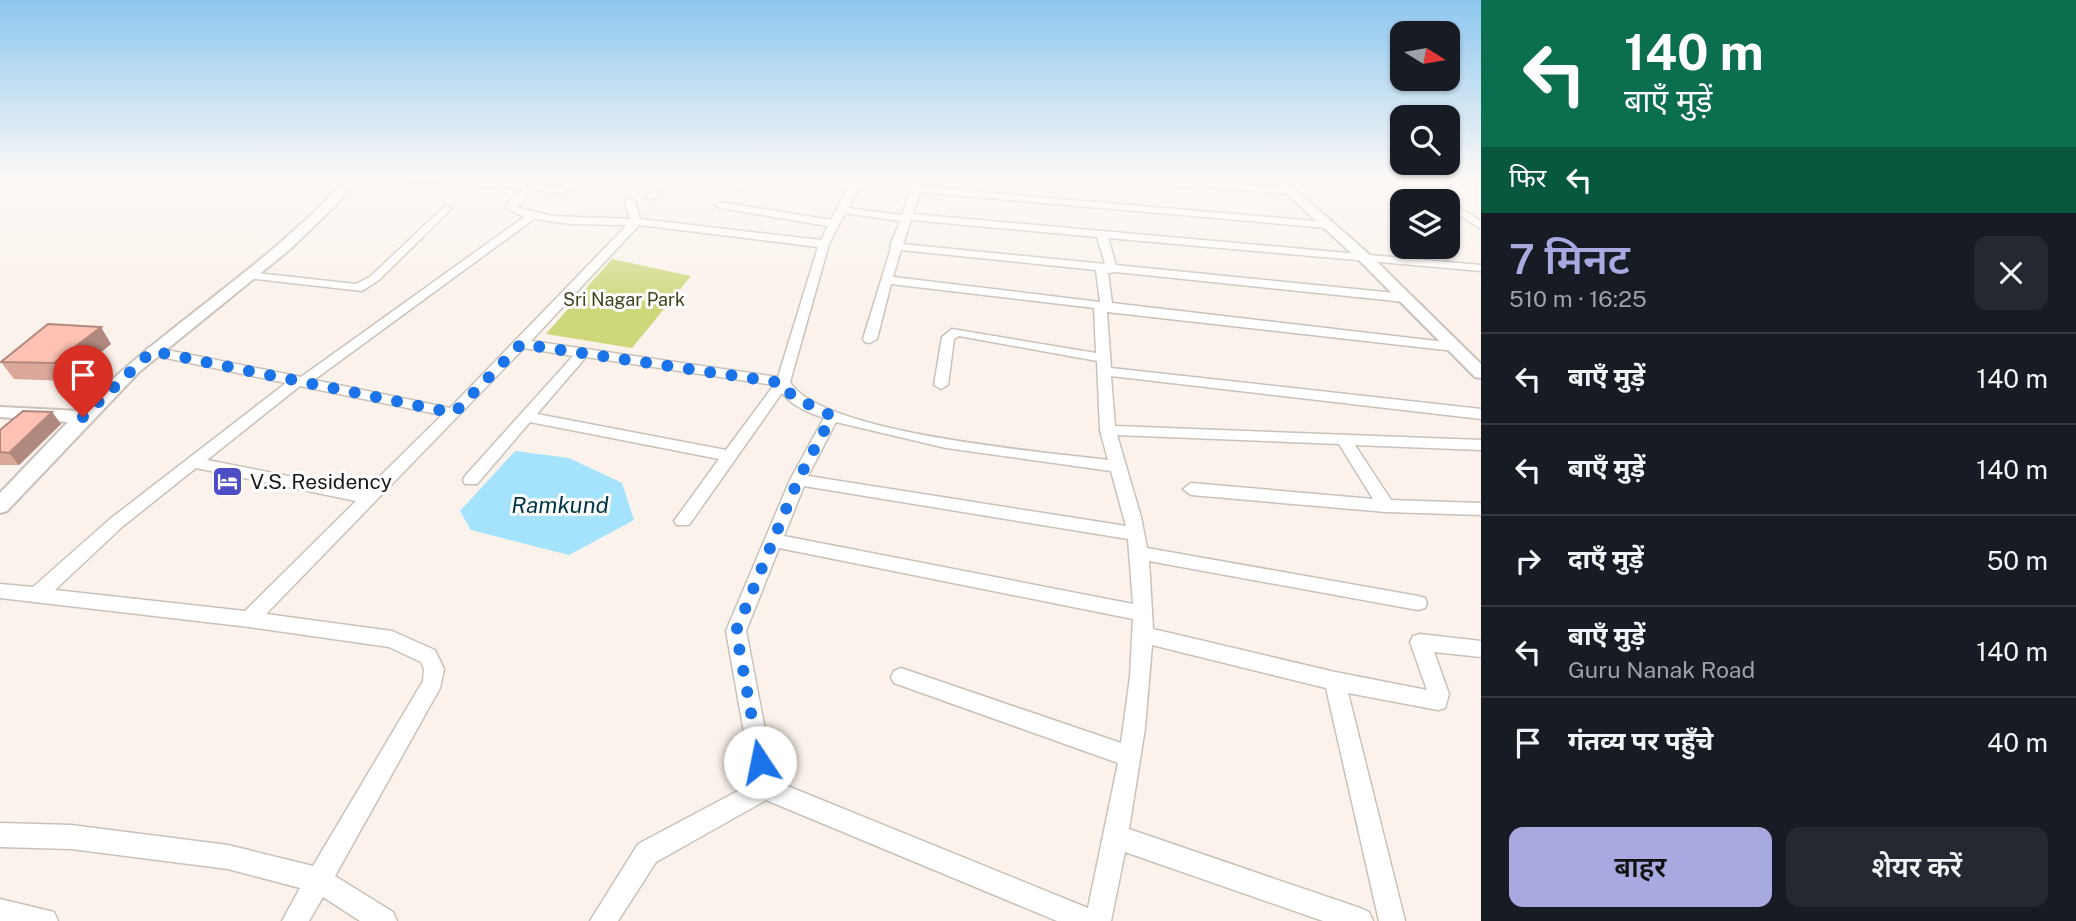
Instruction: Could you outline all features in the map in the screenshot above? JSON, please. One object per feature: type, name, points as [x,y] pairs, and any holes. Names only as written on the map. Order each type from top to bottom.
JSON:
[{"type":"street","points":[[0,506],[83,417],[152,351],[312,222]]},
{"type":"street","points":[[248,275],[358,288],[375,278],[432,222]]},
{"type":"street","points":[[37,595],[116,523],[191,462],[523,222]]},
{"type":"street","points":[[248,619],[454,413],[636,222],[824,244]]},
{"type":"street","points":[[683,521],[783,383],[824,244],[835,224],[823,222]]},
{"type":"street","points":[[870,339],[895,246],[904,222]]},
{"type":"street","points":[[952,222],[1102,235]]},
{"type":"street","points":[[1098,921],[1116,837],[1129,756],[1140,681],[1142,624],[1137,543],[1108,430],[1102,364],[1107,270],[1102,235],[1113,222]]},
{"type":"street","points":[[1120,222],[1366,259],[1481,268]]},
{"type":"street","points":[[1166,222],[1328,225]]},
{"type":"street","points":[[1325,222],[1481,373]]},
{"type":"street","points":[[895,246],[1405,299]]},
{"type":"street","points":[[886,280],[1104,308],[1454,347]]},
{"type":"street","points":[[941,385],[948,337],[957,332],[1102,364],[1481,414]]},
{"type":"street","points":[[521,344],[783,383],[792,396],[832,416],[908,435],[1118,467]]},
{"type":"street","points":[[152,351],[454,413]]},
{"type":"street","points":[[471,480],[583,353]]},
{"type":"street","points":[[0,412],[83,417]]},
{"type":"street","points":[[765,788],[736,631],[798,480],[832,416]]},
{"type":"street","points":[[527,417],[731,456]]},
{"type":"street","points":[[1108,430],[1481,445]]},
{"type":"street","points":[[1344,440],[1387,506]]},
{"type":"street","points":[[191,462],[369,498]]},
{"type":"street","points":[[798,480],[1137,543],[1418,603]]},
{"type":"street","points":[[1191,489],[1477,513]]},
{"type":"street","points":[[774,541],[1142,624],[1335,681],[1438,701],[1439,694],[1420,642],[1481,649]]},
{"type":"street","points":[[0,591],[248,619],[392,639],[428,656],[434,669],[433,682],[295,921]]},
{"type":"street","points":[[901,677],[1129,756]]},
{"type":"street","points":[[1335,681],[1392,921]]},
{"type":"street","points":[[603,921],[647,853],[765,788]]},
{"type":"street","points":[[765,788],[1088,921]]},
{"type":"street","points":[[0,835],[71,837],[145,844],[228,857],[318,880],[384,921]]},
{"type":"street","points":[[1116,837],[1360,921]]},
{"type":"street","points":[[0,912],[45,921]]},
{"type":"green space","name":"Sri Nagar Park","points":[[612,259],[691,276],[632,348],[546,334]]},
{"type":"water","name":"Ramkund","points":[[515,451],[569,458],[622,483],[634,520],[569,555],[471,530],[460,511]]},
{"type":"building","points":[[48,324],[101,327],[54,363],[1,362]]},
{"type":"building","points":[[23,411],[52,412],[9,453],[0,452],[0,430]]},
{"type":"place","name":"V.S. Residency","points":[[227,482]]},
{"type":"route","points":[[83,417],[152,351],[454,413],[521,344],[783,383],[792,396],[803,404],[832,416],[785,509],[736,631],[760,762]]}]
